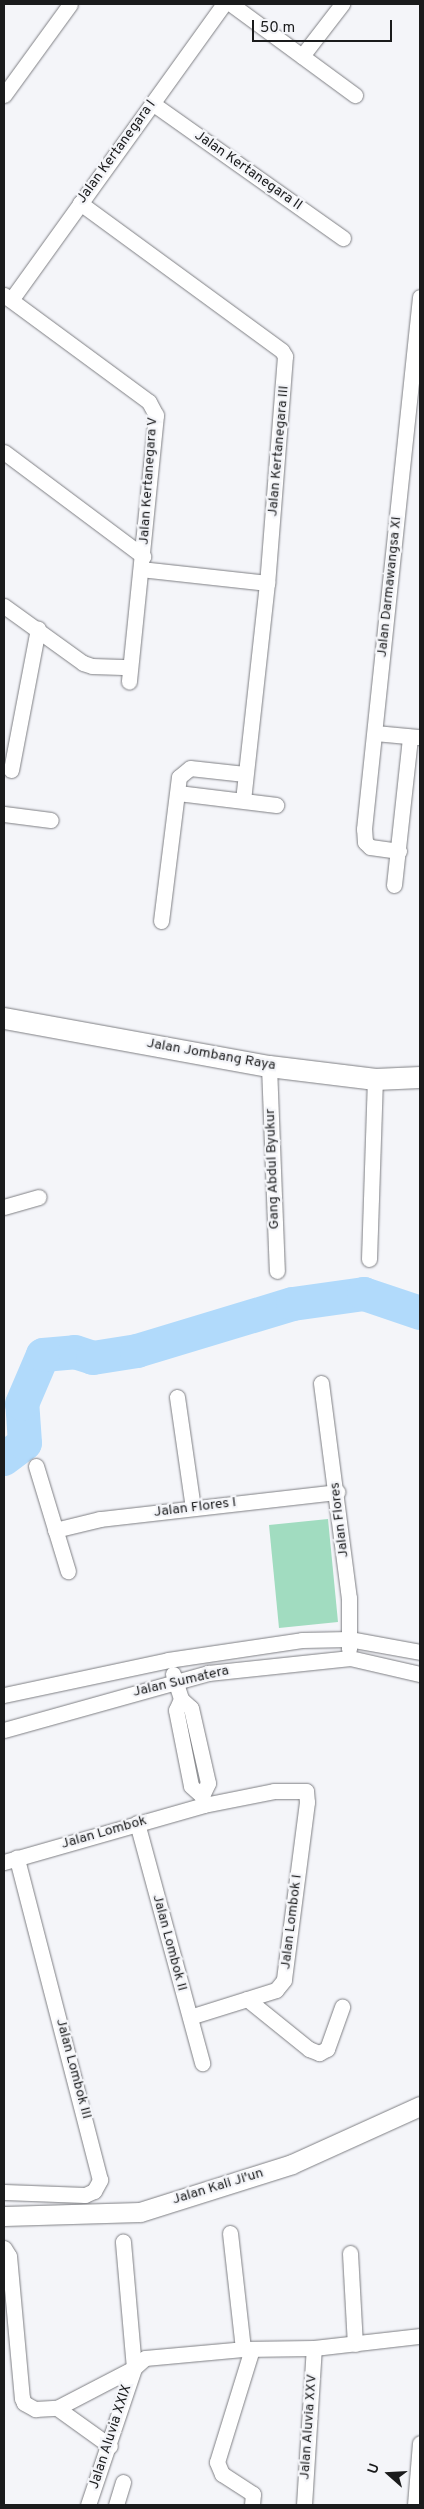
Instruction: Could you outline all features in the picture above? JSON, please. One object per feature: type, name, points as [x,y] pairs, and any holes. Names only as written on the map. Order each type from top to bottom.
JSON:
[{"type":"main road","name":"Jalan Jombang Raya","points":[[4,1018],[270,1066],[375,1079],[420,1077]]},
{"type":"street","points":[[4,95],[70,4]]},
{"type":"street","name":"Jalan Kertanegara I","points":[[7,297],[80,203],[224,4]]},
{"type":"street","points":[[230,4],[355,95]]},
{"type":"street","points":[[302,56],[342,4]]},
{"type":"street","name":"Jalan Kertanegara II","points":[[152,103],[343,238]]},
{"type":"street","name":"Jalan Kertanegara III","points":[[80,203],[285,356],[267,583],[243,800]]},
{"type":"street","name":"Jalan Kertanegara V","points":[[7,297],[154,408],[156,415],[129,674],[92,666],[38,629]]},
{"type":"street","name":"Jalan Darmawangsa XI","points":[[399,851],[370,847],[364,839],[416,368],[420,297]]},
{"type":"street","points":[[4,452],[142,562],[267,583]]},
{"type":"street","points":[[4,606],[38,629],[11,770]]},
{"type":"street","points":[[375,733],[415,737],[394,885]]},
{"type":"street","points":[[161,921],[179,777],[190,768],[246,774]]},
{"type":"street","points":[[178,793],[276,805]]},
{"type":"street","points":[[4,814],[51,820]]},
{"type":"street","name":"Gang Abdul Byukur","points":[[270,1066],[277,1271]]},
{"type":"street","points":[[369,1259],[375,1079]]},
{"type":"street","points":[[4,1207],[39,1196]]},
{"type":"street","name":"Jalan Flores","points":[[321,1383],[337,1492],[349,1598],[350,1658]]},
{"type":"street","points":[[177,1397],[193,1508]]},
{"type":"street","points":[[36,1466],[68,1571]]},
{"type":"street","name":"Jalan Flores I","points":[[55,1530],[100,1519],[337,1492]]},
{"type":"street","name":"Jalan Sumatera","points":[[4,1695],[168,1660],[302,1640],[349,1639],[420,1652]]},
{"type":"street","name":"Jalan Sumatera","points":[[4,1730],[208,1673],[350,1658],[420,1674]]},
{"type":"street","points":[[168,1660],[181,1699],[176,1710],[191,1786],[203,1800]]},
{"type":"street","name":"Jalan Lombok","points":[[10,1860],[137,1823],[203,1800],[274,1791],[306,1791]]},
{"type":"street","name":"Jalan Lombok I","points":[[190,2018],[276,1990],[286,1973],[307,1802],[306,1791]]},
{"type":"street","name":"Jalan Lombok II","points":[[137,1823],[202,2063]]},
{"type":"street","name":"Jalan Lombok III","points":[[4,2192],[85,2194],[94,2191],[100,2180],[10,1860]]},
{"type":"street","points":[[247,1999],[309,2049],[319,2053],[327,2049],[342,2007]]},
{"type":"street","name":"Jalan Kali Ji'un","points":[[4,2216],[140,2212],[292,2164],[420,2106]]},
{"type":"street","points":[[230,2233],[248,2349],[217,2462],[222,2474],[253,2494],[252,2505]]},
{"type":"street","points":[[123,2241],[134,2368]]},
{"type":"street","points":[[4,2248],[9,2256],[24,2403],[35,2409],[57,2408],[134,2368],[145,2358],[248,2349],[314,2348],[420,2336]]},
{"type":"street","points":[[350,2253],[356,2344]]},
{"type":"street","name":"Jalan Aluvia XXV","points":[[304,2505],[314,2348]]},
{"type":"street","name":"Jalan Aluvia XXIX","points":[[88,2505],[110,2446],[134,2368]]},
{"type":"street","points":[[57,2408],[110,2446]]},
{"type":"street","points":[[415,2505],[420,2443]]},
{"type":"street","points":[[116,2505],[124,2482]]},
{"type":"green space","points":[[328,1519],[338,1622],[279,1628],[269,1525]]},
{"type":"waterway","points":[[4,1459],[25,1443],[22,1404],[43,1355],[75,1352],[93,1358],[137,1351],[293,1304],[364,1294],[420,1313]]}]
